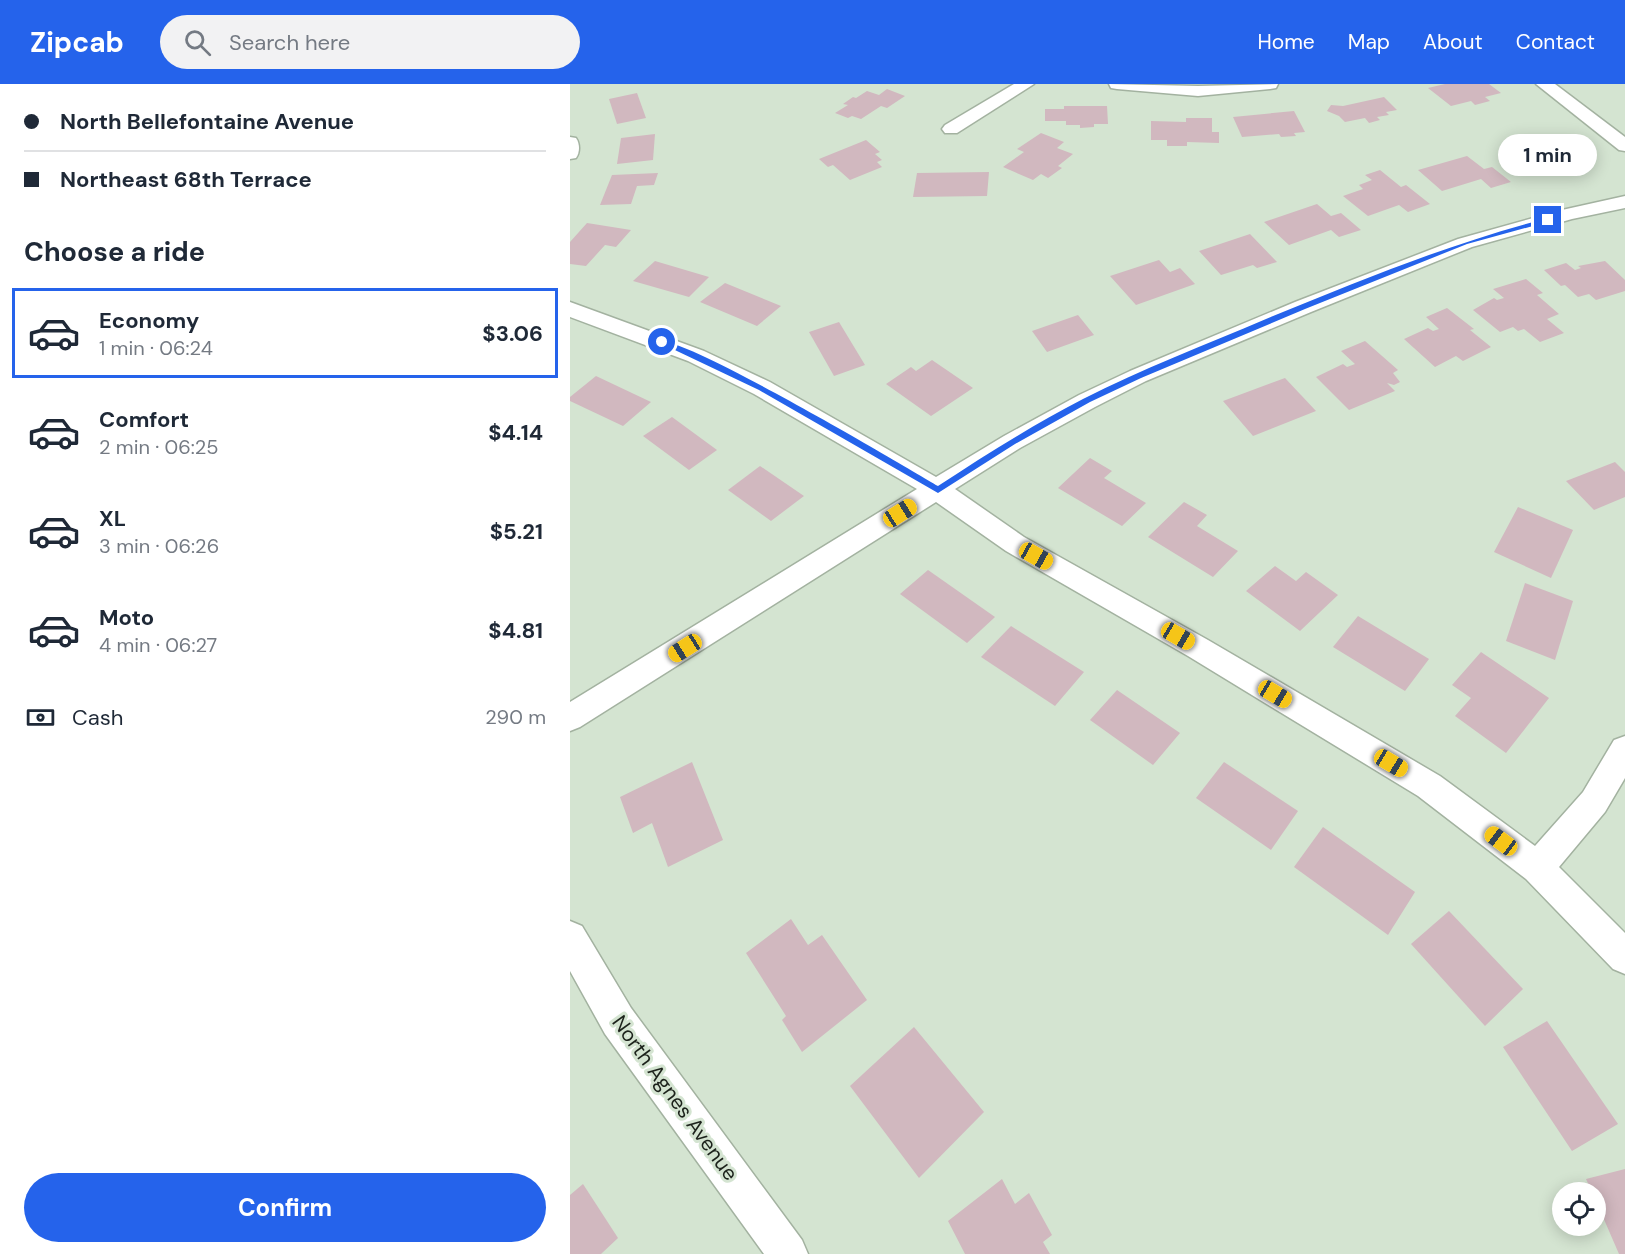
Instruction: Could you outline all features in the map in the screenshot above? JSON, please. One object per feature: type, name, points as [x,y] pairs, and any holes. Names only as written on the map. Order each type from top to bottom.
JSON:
[{"type":"street","points":[[951,129],[1026,84]]},
{"type":"street","points":[[1117,84],[1198,91],[1269,84]]},
{"type":"street","points":[[1544,84],[1625,146]]},
{"type":"street","points":[[570,142],[570,154]]},
{"type":"street","points":[[570,718],[1012,442],[1087,400],[1303,307],[1465,243],[1569,214],[1625,202]]},
{"type":"street","points":[[570,309],[696,356],[762,388],[938,490],[1015,544],[1198,648],[1429,786],[1537,868],[1625,957]]},
{"type":"street","points":[[1537,868],[1594,802],[1625,750]]},
{"type":"street","name":"North Agnes Avenue","points":[[570,938],[618,1021],[788,1254]]},
{"type":"building","points":[[1445,84],[1489,84],[1501,93],[1485,97],[1490,101],[1475,105],[1471,101],[1451,106],[1428,88]]},
{"type":"building","points":[[887,89],[905,96],[887,108],[881,106],[861,119],[852,116],[848,118],[835,113],[848,105],[843,104],[853,97],[856,98],[867,91],[879,95]]},
{"type":"building","points":[[637,93],[646,118],[617,124],[609,99]]},
{"type":"building","points":[[1384,97],[1397,110],[1386,112],[1389,115],[1377,117],[1380,120],[1369,123],[1365,118],[1345,122],[1339,116],[1327,111],[1331,105],[1343,106]]},
{"type":"building","points":[[1064,106],[1107,106],[1108,124],[1094,124],[1094,127],[1080,128],[1080,125],[1066,125],[1066,121],[1045,121],[1045,109],[1064,109]]},
{"type":"building","points":[[1294,111],[1305,132],[1294,133],[1296,136],[1281,137],[1279,134],[1242,137],[1233,117]]},
{"type":"building","points":[[1186,118],[1212,118],[1212,132],[1219,132],[1219,143],[1187,142],[1187,146],[1167,146],[1167,140],[1151,140],[1151,121],[1186,122]]},
{"type":"building","points":[[1041,133],[1064,142],[1057,148],[1073,154],[1058,166],[1062,168],[1048,178],[1041,174],[1033,180],[1003,167],[1024,152],[1017,149]]},
{"type":"building","points":[[655,134],[653,160],[617,164],[621,138]]},
{"type":"building","points":[[1552,135],[1583,151],[1546,172],[1505,151],[1520,143],[1529,148]]},
{"type":"building","points":[[866,140],[880,152],[875,154],[882,160],[877,162],[882,167],[850,180],[833,165],[828,167],[819,159]]},
{"type":"building","points":[[1467,156],[1484,169],[1492,167],[1511,182],[1491,188],[1481,179],[1442,191],[1418,170]]},
{"type":"building","points":[[1380,170],[1401,187],[1406,185],[1430,204],[1408,212],[1399,205],[1368,216],[1343,196],[1363,189],[1359,185],[1372,180],[1365,175]]},
{"type":"building","points":[[989,172],[987,196],[913,197],[917,173]]},
{"type":"building","points":[[658,173],[654,185],[637,186],[631,204],[600,205],[612,175]]},
{"type":"building","points":[[1317,204],[1331,216],[1341,213],[1361,230],[1339,237],[1331,230],[1289,245],[1264,222]]},
{"type":"building","points":[[587,223],[631,230],[616,247],[605,245],[586,266],[570,264],[570,242]]},
{"type":"building","points":[[1250,234],[1277,262],[1257,268],[1253,265],[1221,275],[1199,251]]},
{"type":"building","points":[[1159,260],[1170,272],[1180,268],[1195,284],[1136,305],[1110,276]]},
{"type":"building","points":[[655,261],[709,277],[689,297],[633,281]]},
{"type":"building","points":[[1605,261],[1625,280],[1625,291],[1596,300],[1589,294],[1578,297],[1565,285],[1561,286],[1544,270],[1566,263],[1575,270],[1581,268],[1578,266]]},
{"type":"building","points":[[1526,279],[1543,293],[1537,295],[1559,314],[1547,319],[1564,333],[1540,342],[1524,329],[1518,331],[1513,327],[1500,332],[1473,310],[1494,298],[1497,300],[1504,298],[1493,289]]},
{"type":"building","points":[[725,283],[781,306],[757,326],[700,302]]},
{"type":"building","points":[[1447,308],[1474,329],[1470,330],[1491,347],[1463,361],[1456,356],[1435,367],[1404,339],[1428,328],[1433,331],[1439,329],[1426,317]]},
{"type":"building","points":[[1078,315],[1094,335],[1047,352],[1032,331]]},
{"type":"building","points":[[839,322],[865,365],[834,376],[809,332]]},
{"type":"building","points":[[1365,341],[1398,370],[1393,373],[1400,382],[1394,385],[1387,383],[1395,391],[1349,410],[1316,377],[1343,364],[1347,367],[1355,364],[1341,351]]},
{"type":"building","points":[[932,360],[973,388],[931,416],[886,384],[911,367],[916,371]]},
{"type":"building","points":[[596,376],[651,402],[623,426],[570,401],[570,397]]},
{"type":"building","points":[[1285,378],[1316,411],[1253,436],[1223,401]]},
{"type":"building","points":[[672,417],[717,450],[689,470],[643,436]]},
{"type":"building","points":[[1090,458],[1112,471],[1104,478],[1146,503],[1122,526],[1058,488]]},
{"type":"building","points":[[1615,462],[1625,472],[1625,497],[1594,510],[1566,481]]},
{"type":"building","points":[[760,466],[804,496],[771,521],[728,490]]},
{"type":"building","points":[[1184,502],[1207,515],[1197,526],[1238,551],[1213,577],[1148,537]]},
{"type":"building","points":[[1518,507],[1573,530],[1551,578],[1494,552]]},
{"type":"building","points":[[1275,566],[1296,581],[1306,572],[1338,595],[1300,631],[1246,591]]},
{"type":"building","points":[[928,570],[995,617],[967,643],[900,594]]},
{"type":"building","points":[[1525,583],[1573,601],[1555,660],[1506,641]]},
{"type":"building","points":[[1358,616],[1429,659],[1405,691],[1333,647]]},
{"type":"building","points":[[1011,626],[1084,672],[1055,706],[981,657]]},
{"type":"building","points":[[1481,652],[1549,698],[1506,753],[1455,716],[1471,698],[1452,685]]},
{"type":"building","points":[[1117,690],[1180,733],[1153,765],[1090,720]]},
{"type":"building","points":[[692,762],[723,840],[668,867],[652,823],[633,833],[620,797]]},
{"type":"building","points":[[1224,762],[1298,811],[1271,850],[1196,798]]},
{"type":"building","points":[[1323,827],[1415,892],[1388,935],[1294,867]]},
{"type":"building","points":[[1449,911],[1523,989],[1485,1026],[1411,944]]},
{"type":"building","points":[[791,919],[808,945],[822,935],[867,1000],[802,1052],[782,1020],[786,1016],[746,953]]},
{"type":"building","points":[[1547,1021],[1618,1124],[1572,1151],[1503,1047]]},
{"type":"building","points":[[914,1027],[984,1112],[919,1178],[850,1086]]},
{"type":"building","points":[[1625,1169],[1625,1254],[1619,1254],[1606,1224],[1606,1182],[1587,1182],[1586,1179]]},
{"type":"building","points":[[1002,1179],[1015,1204],[1029,1193],[1052,1235],[1043,1242],[1050,1254],[965,1254],[948,1221]]},
{"type":"building","points":[[583,1184],[618,1238],[601,1254],[570,1254],[570,1195]]},
{"type":"route","points":[[662,342],[762,388],[938,490],[1012,442],[1087,400],[1138,376],[1465,243],[1548,220]]}]
